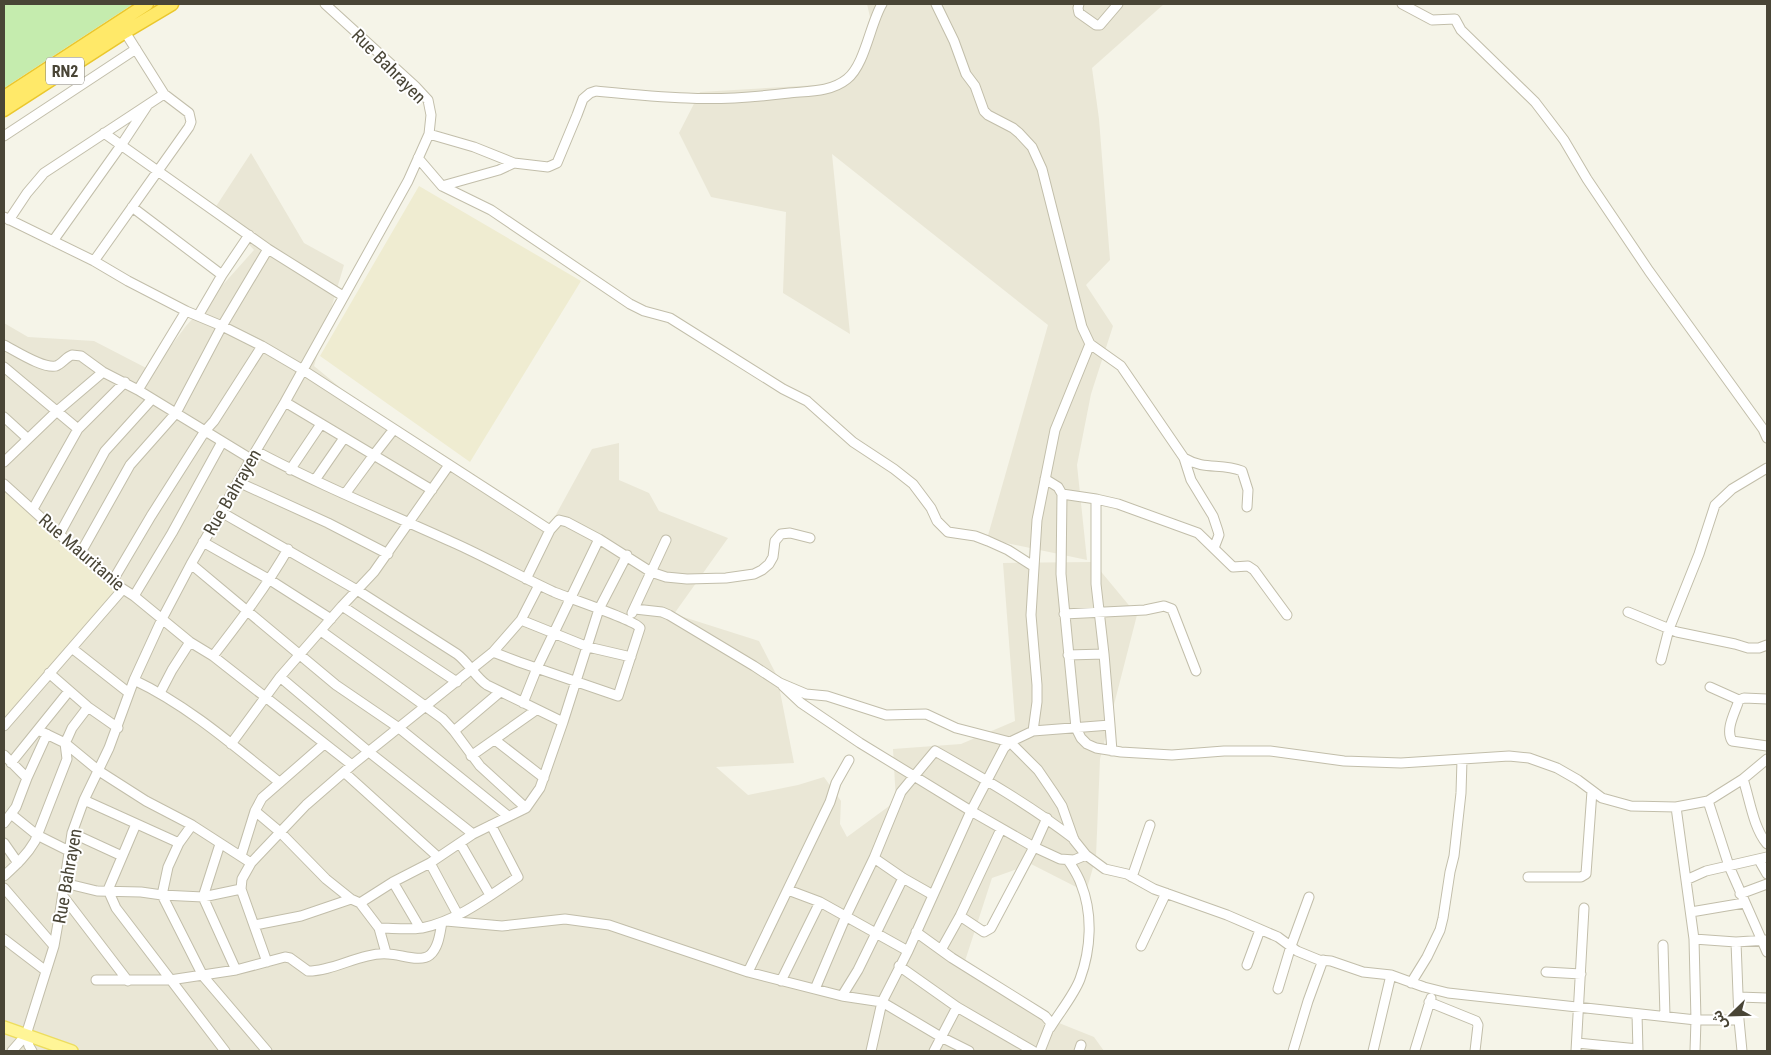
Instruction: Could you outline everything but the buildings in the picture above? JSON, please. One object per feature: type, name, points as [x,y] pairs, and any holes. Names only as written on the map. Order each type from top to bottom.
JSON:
[{"type":"highway","name":"RN2","points":[[4,97],[147,4]]},
{"type":"highway","name":"RN2","points":[[4,110],[172,4]]},
{"type":"main road","points":[[4,1027],[72,1051]]},
{"type":"street","name":"Rue Bahrayen","points":[[26,1035],[54,946],[72,834],[84,800],[118,728],[134,680],[162,619],[191,564],[253,455],[286,402],[408,181],[429,134],[431,115],[428,100],[325,4]]},
{"type":"street","points":[[429,134],[474,147],[514,163],[548,167],[557,163],[578,115],[582,99],[596,91],[688,98],[761,96],[825,90],[848,78],[858,64],[877,12],[882,4]]},
{"type":"street","points":[[936,4],[954,41],[966,74],[975,86],[984,111],[1013,128],[1032,147],[1037,155],[1080,318],[1090,344],[1121,366],[1184,458],[1191,480],[1213,516],[1219,535],[1214,548]]},
{"type":"street","points":[[1080,4],[1078,8],[1079,13],[1096,25],[1100,25],[1118,4]]},
{"type":"street","points":[[1402,4],[1432,20],[1455,19],[1461,30],[1535,102],[1564,140],[1587,179],[1649,271],[1763,429],[1767,438]]},
{"type":"street","points":[[94,261],[189,127],[190,122],[188,113],[164,94],[126,32]]},
{"type":"street","points":[[4,136],[136,49]]},
{"type":"street","points":[[164,94],[44,173],[6,218],[94,261],[186,311],[262,346],[303,370],[550,530]]},
{"type":"street","points":[[52,241],[149,103]]},
{"type":"street","points":[[104,133],[268,249],[343,296]]},
{"type":"street","points":[[418,158],[442,186],[491,210],[630,304],[644,311],[670,318],[807,402],[853,442],[913,484],[931,508],[937,521],[948,532],[975,536],[988,541],[1008,550],[1033,566]]},
{"type":"street","points":[[442,186],[499,170],[514,163]]},
{"type":"street","points":[[132,206],[222,274]]},
{"type":"street","points":[[198,316],[222,274],[249,234]]},
{"type":"street","points":[[80,554],[130,465],[176,413],[222,326],[268,249]]},
{"type":"street","points":[[138,390],[186,311]]},
{"type":"street","points":[[1034,730],[1037,685],[1031,615],[1037,520],[1055,430],[1090,344]]},
{"type":"street","points":[[4,345],[44,366],[59,365],[68,356],[76,354],[81,356],[103,372],[138,390],[222,442],[315,480],[477,553],[539,585],[638,624],[640,628],[618,696],[493,652]]},
{"type":"street","points":[[112,582],[150,516],[262,346]]},
{"type":"street","points":[[4,367],[78,429]]},
{"type":"street","points":[[4,462],[27,438],[103,372]]},
{"type":"street","points":[[33,509],[78,429],[124,382]]},
{"type":"street","points":[[59,534],[105,451],[152,399]]},
{"type":"street","points":[[286,402],[372,456],[432,490]]},
{"type":"street","points":[[4,417],[27,438]]},
{"type":"street","points":[[290,470],[321,424]]},
{"type":"street","points":[[345,494],[394,429]]},
{"type":"street","points":[[315,480],[344,438]]},
{"type":"street","points":[[134,596],[172,533],[222,442]]},
{"type":"street","points":[[1184,458],[1200,465],[1226,466],[1242,471],[1246,478],[1248,490],[1247,506]]},
{"type":"street","points":[[231,744],[280,677],[374,572],[449,465]]},
{"type":"street","points":[[1662,660],[1669,629],[1715,505],[1732,489],[1767,468]]},
{"type":"street","points":[[1046,480],[1058,487],[1062,494],[1061,574],[1076,728],[1081,738],[1087,744],[1096,748],[1112,751],[1172,755],[1224,751],[1270,752],[1344,761],[1382,762],[1462,760],[1509,756],[1529,758],[1557,768],[1602,798],[1631,806],[1676,807],[1708,801],[1743,779],[1767,759]]},
{"type":"street","points":[[238,482],[328,523],[388,554]]},
{"type":"street","name":"Rue Mauritanie","points":[[4,484],[112,582],[134,596],[190,642],[213,656],[267,697],[352,765]]},
{"type":"street","points":[[1062,494],[1118,504],[1198,533],[1233,567],[1248,566],[1254,570],[1287,615]]},
{"type":"street","points":[[1096,499],[1096,584],[1112,751]]},
{"type":"street","points":[[221,512],[357,590],[457,654],[467,662],[481,681],[563,722]]},
{"type":"street","points":[[526,579],[550,530],[556,522],[563,520],[599,538],[651,572],[666,577],[687,579],[726,578],[754,574],[770,564],[776,541],[780,534],[790,533],[810,538]]},
{"type":"street","points":[[523,702],[537,668],[599,538]]},
{"type":"street","points":[[627,619],[635,609],[666,540]]},
{"type":"street","points":[[203,542],[270,580],[331,618]]},
{"type":"street","points":[[213,656],[248,612],[288,550]]},
{"type":"street","points":[[360,903],[393,882],[430,863],[473,834],[526,808],[535,797],[544,778],[563,722],[588,647],[598,609],[627,555]]},
{"type":"street","points":[[191,564],[336,685],[399,728],[508,816]]},
{"type":"street","points":[[267,962],[255,925],[240,889],[242,879],[251,863],[306,805],[352,765],[493,652],[521,620],[539,585]]},
{"type":"street","points":[[4,726],[49,673],[73,649],[123,589]]},
{"type":"street","points":[[342,606],[457,682]]},
{"type":"street","points":[[1064,614],[1145,610],[1164,606],[1172,609],[1196,672]]},
{"type":"street","points":[[635,609],[662,612],[669,615],[780,683],[806,694],[828,696],[886,715],[926,714],[956,728],[1010,742],[1031,761],[1048,784],[1062,806],[1074,840]]},
{"type":"street","points":[[1628,612],[1669,629],[1748,648],[1759,648],[1767,645]]},
{"type":"street","points":[[521,620],[555,632],[588,647],[631,657]]},
{"type":"street","points":[[321,631],[443,719],[480,766],[526,808]]},
{"type":"street","points":[[160,693],[190,642]]},
{"type":"street","points":[[73,649],[129,693]]},
{"type":"street","points":[[1068,655],[1104,654]]},
{"type":"street","points":[[49,673],[88,707],[118,728]]},
{"type":"street","points":[[280,677],[369,752],[473,834]]},
{"type":"street","points":[[134,680],[160,693],[231,744],[279,782]]},
{"type":"street","points":[[780,683],[801,703],[823,719],[971,811],[1034,847],[1060,859],[1074,860],[1086,855]]},
{"type":"street","points":[[1710,687],[1739,700],[1744,698],[1767,699]]},
{"type":"street","points":[[4,823],[16,807],[43,732],[69,691]]},
{"type":"street","points":[[454,731],[500,692]]},
{"type":"street","points":[[1739,700],[1729,728],[1729,735],[1732,741],[1767,746]]},
{"type":"street","points":[[4,876],[31,849],[38,835],[67,759],[65,743],[72,728],[88,707]]},
{"type":"street","points":[[471,756],[536,710]]},
{"type":"street","points":[[871,1051],[882,1002],[908,951],[971,811],[1004,748],[1010,742],[1034,730],[1110,725]]},
{"type":"street","points":[[43,732],[65,743],[99,771],[146,801],[192,825],[251,863]]},
{"type":"street","points":[[10,763],[43,732]]},
{"type":"street","points":[[495,740],[544,778]]},
{"type":"street","points":[[241,856],[255,811],[262,798],[324,744]]},
{"type":"street","points":[[814,989],[874,858],[901,792],[935,751],[1047,818],[1074,840],[1086,855],[1105,869],[1132,877],[1154,889],[1227,915],[1278,937],[1297,950],[1323,960],[1363,972],[1391,975],[1411,983],[1448,993],[1696,1020],[1739,1020]]},
{"type":"street","points":[[4,755],[27,778]]},
{"type":"street","points":[[748,972],[830,802],[836,783],[849,760]]},
{"type":"street","points":[[1411,983],[1427,957],[1440,930],[1443,918],[1454,856],[1461,793],[1462,760]]},
{"type":"street","points":[[345,773],[438,857]]},
{"type":"street","points":[[1743,779],[1756,823],[1767,844]]},
{"type":"street","points":[[1528,877],[1581,877],[1586,874],[1592,791]]},
{"type":"street","points":[[84,800],[179,843]]},
{"type":"street","points":[[1708,801],[1729,866],[1742,898],[1765,940],[1767,952]]},
{"type":"street","points":[[1676,807],[1694,939],[1695,1051]]},
{"type":"street","points":[[255,811],[280,832],[326,879],[351,899],[360,903],[379,928],[386,953]]},
{"type":"street","points":[[11,814],[38,835],[69,851]]},
{"type":"street","points":[[960,916],[984,932],[992,928],[1047,818]]},
{"type":"street","points":[[136,824],[108,890],[116,908],[225,1051]]},
{"type":"street","points":[[192,825],[179,843],[168,867],[162,895],[203,976],[267,1051]]},
{"type":"street","points":[[379,928],[420,928],[444,922],[518,877],[491,825]]},
{"type":"street","points":[[1132,877],[1150,825]]},
{"type":"street","points":[[941,950],[960,916],[1001,828]]},
{"type":"street","points":[[72,834],[122,856]]},
{"type":"street","points":[[4,843],[18,863]]},
{"type":"street","points":[[460,843],[490,895]]},
{"type":"street","points":[[220,844],[203,897],[236,970]]},
{"type":"street","points":[[874,858],[903,878],[933,895]]},
{"type":"street","points":[[1686,880],[1706,871],[1763,858],[1767,874]]},
{"type":"street","points":[[1040,1051],[1050,1029],[1080,980],[1087,956],[1090,928],[1088,906],[1081,883],[1068,860]]},
{"type":"street","points":[[430,863],[458,915]]},
{"type":"street","points":[[842,996],[858,970],[903,878]]},
{"type":"street","points":[[393,882],[420,928]]},
{"type":"street","points":[[64,883],[83,889],[203,897],[240,889]]},
{"type":"street","points":[[1691,912],[1742,898],[1767,884]]},
{"type":"street","points":[[4,888],[54,946]]},
{"type":"street","points":[[788,890],[820,902],[908,951]]},
{"type":"street","points":[[1141,946],[1166,892]]},
{"type":"street","points":[[63,896],[128,981]]},
{"type":"street","points":[[1278,989],[1309,897]]},
{"type":"street","points":[[255,925],[301,916],[351,899]]},
{"type":"street","points":[[781,981],[820,902]]},
{"type":"street","points":[[1584,908],[1580,1008],[1576,1047],[1638,1050],[1637,1014]]},
{"type":"street","points":[[444,922],[502,926],[565,919],[609,925],[748,972],[842,996],[882,1002],[941,1037],[969,1051]]},
{"type":"street","points":[[96,980],[170,980],[203,976],[236,970],[285,957],[290,958],[308,971],[386,953],[424,958],[429,955],[438,940],[444,922]]},
{"type":"street","points":[[1247,965],[1260,930]]},
{"type":"street","points":[[916,932],[941,950],[1040,1012],[1051,1023],[1050,1029]]},
{"type":"street","points":[[4,939],[7,949],[46,971]]},
{"type":"street","points":[[1694,939],[1736,942],[1765,940]]},
{"type":"street","points":[[1736,942],[1742,1051]]},
{"type":"street","points":[[1662,946],[1664,1016]]},
{"type":"street","points":[[1293,1051],[1323,960]]},
{"type":"street","points":[[899,966],[957,1007],[1033,1051]]},
{"type":"street","points":[[1546,972],[1581,974]]},
{"type":"street","points":[[1373,1051],[1391,975]]},
{"type":"street","points":[[1415,1050],[1434,990]]},
{"type":"street","points":[[1739,997],[1767,998]]},
{"type":"street","points":[[1429,1002],[1476,1021],[1478,1024],[1475,1051]]},
{"type":"street","points":[[934,1051],[957,1007]]},
{"type":"street","points":[[12,1051],[26,1035]]},
{"type":"street","points":[[26,1035],[32,1051]]},
{"type":"shaded area","points":[[867,4],[1164,4],[1092,68],[1099,119],[1110,260],[1086,285],[1113,326],[1091,394],[1077,465],[1087,560],[987,539],[1048,325],[832,154],[850,334],[783,293],[786,212],[711,197],[679,133],[700,92],[851,83],[870,17]]},
{"type":"shaded area","points":[[251,153],[304,243],[344,265],[314,366],[412,447],[547,531],[592,449],[619,443],[619,480],[649,493],[659,511],[728,538],[674,614],[759,641],[777,676],[794,763],[716,767],[748,795],[798,785],[824,777],[841,801],[840,824],[847,837],[896,801],[893,749],[961,744],[1015,721],[1003,563],[1093,562],[1137,615],[1100,759],[1096,857],[1086,892],[1031,864],[992,878],[964,964],[1024,1009],[1094,1037],[1104,1051],[4,1051],[4,323],[28,337],[94,341],[152,371],[186,326],[254,250],[215,208]]},
{"type":"shaded area","points":[[419,186],[581,281],[470,462],[320,356]]},
{"type":"shaded area","points":[[4,489],[117,593],[4,721]]},
{"type":"green space","points":[[4,4],[133,4],[4,88]]}]
